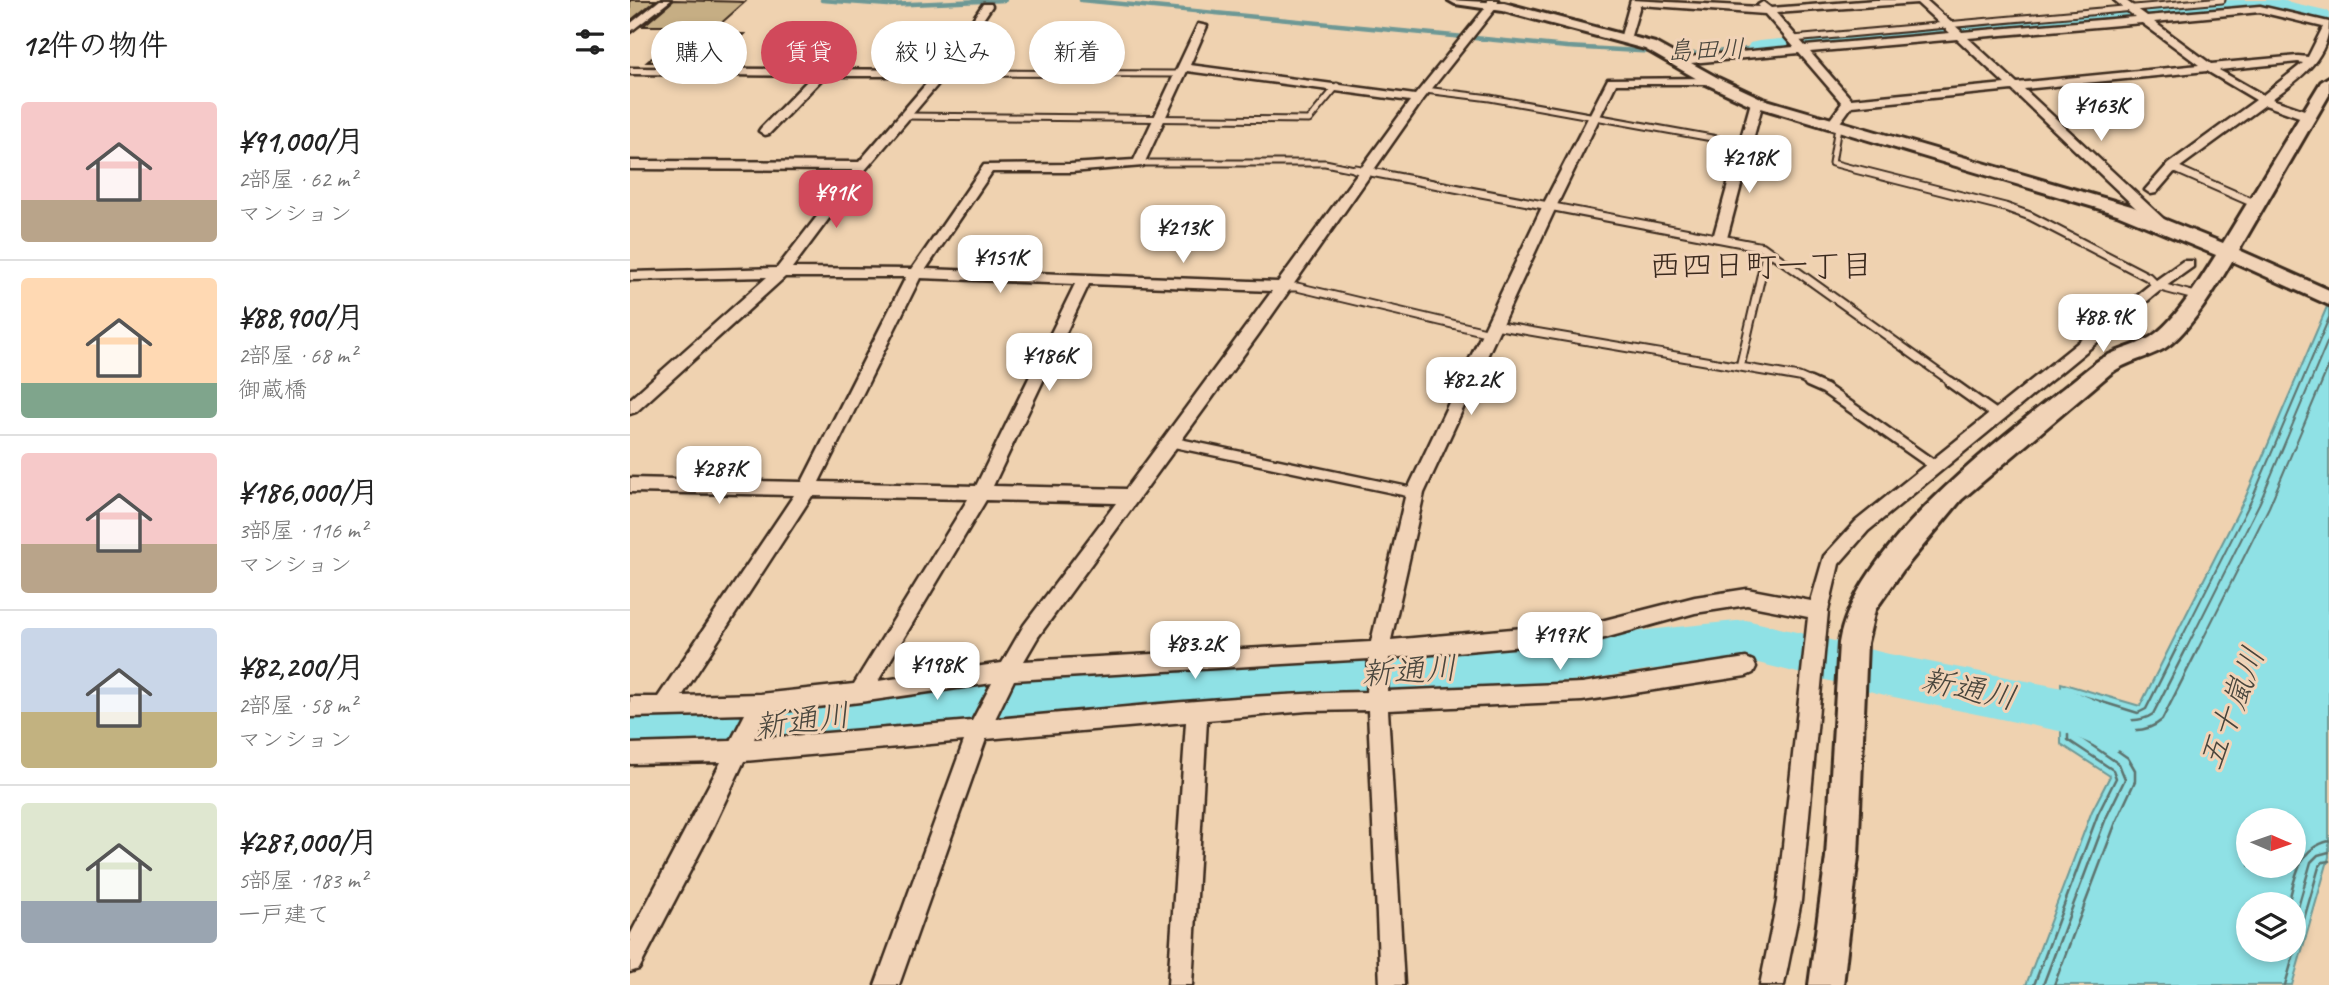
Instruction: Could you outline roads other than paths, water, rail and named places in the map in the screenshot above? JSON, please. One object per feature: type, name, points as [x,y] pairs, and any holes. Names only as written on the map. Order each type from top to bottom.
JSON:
[{"type":"street","points":[[630,29],[666,0]]},
{"type":"street","points":[[1455,0],[1492,3],[1650,46],[1712,82],[1757,102],[2124,210],[2236,255],[2329,298]]},
{"type":"street","points":[[1759,0],[1848,103]]},
{"type":"street","points":[[1625,39],[1636,1],[1767,10],[1919,0],[2163,226]]},
{"type":"street","points":[[2119,0],[2208,68],[2266,101],[2309,116]]},
{"type":"street","points":[[887,985],[979,729],[1031,631],[1115,520],[1129,496],[1172,442],[1421,94],[1492,3]]},
{"type":"street","points":[[977,21],[987,6]]},
{"type":"street","points":[[1681,64],[1688,60],[1953,30],[2260,9],[2329,25],[2311,61],[2302,72],[2266,101],[2172,167],[2151,190]]},
{"type":"street","points":[[664,706],[808,488],[911,281],[988,168],[1071,168],[1139,163],[1202,26]]},
{"type":"street","points":[[1848,103],[2298,59],[2311,61]]},
{"type":"street","points":[[1180,70],[1421,94]]},
{"type":"street","points":[[630,71],[761,72]]},
{"type":"street","points":[[1392,985],[1377,695],[1379,655],[1415,494],[1549,207],[1612,81],[1712,82]]},
{"type":"street","points":[[1826,985],[1837,923],[1847,788],[1853,643],[1856,623],[1864,604],[1894,562],[1952,492],[2114,360],[2159,342],[2200,298],[2236,255],[2256,204],[2329,82]]},
{"type":"street","points":[[765,131],[810,84]]},
{"type":"street","points":[[630,408],[782,272],[862,166],[933,84]]},
{"type":"street","points":[[1720,238],[1757,102]]},
{"type":"street","points":[[1835,126],[1848,103]]},
{"type":"street","points":[[630,165],[862,166]]},
{"type":"street","points":[[1772,985],[1789,901],[1818,611],[1831,561],[1862,526],[2157,286],[2188,264]]},
{"type":"street","points":[[630,276],[918,272],[1282,287]]},
{"type":"street","points":[[860,693],[982,491],[1084,279]]},
{"type":"street","points":[[630,485],[1129,496]]},
{"type":"street","points":[[630,707],[760,704],[860,693],[1008,671],[1379,655],[1601,630],[1695,605],[1747,597],[1818,611]]},
{"type":"street","points":[[630,754],[737,751],[1377,695],[1582,692],[1746,667]]},
{"type":"street","points":[[630,960],[704,821],[760,704]]},
{"type":"street","points":[[1180,985],[1198,710]]},
{"type":"lane","points":[[1793,39],[1953,30],[2129,8],[2222,0]]},
{"type":"lane","points":[[1015,72],[1180,70]]},
{"type":"lane","points":[[905,116],[1309,120],[1337,86]]},
{"type":"lane","points":[[1421,94],[1490,98],[1745,144]]},
{"type":"lane","points":[[1835,126],[1832,163],[2005,207],[2030,216],[2148,276],[2157,286],[2200,298]]},
{"type":"lane","points":[[1139,163],[1325,163],[1364,173],[1763,247],[1998,416]]},
{"type":"lane","points":[[2172,167],[2256,204]]},
{"type":"lane","points":[[1740,367],[1765,259],[1771,253]]},
{"type":"lane","points":[[1282,287],[1297,287],[1492,329],[1799,377],[1825,389],[1937,467]]},
{"type":"lane","points":[[1172,442],[1415,494]]},
{"type":"water","name":"五十嵐川","points":[[2329,302],[2329,857],[2306,937],[2306,892],[2236,892],[2236,962],[2299,962],[2292,985],[2026,985],[2092,811],[2110,776],[2061,744],[2061,683],[2140,706],[2246,496]]},
{"type":"waterway","name":"島田川","points":[[822,0],[888,5],[1005,0]]},
{"type":"waterway","name":"島田川","points":[[1081,0],[1567,47],[1692,54],[1759,48]]},
{"type":"waterway","name":"島田川","points":[[1759,48],[2259,2],[2329,18]]},
{"type":"waterway","name":"新通川","points":[[630,735],[719,732],[954,700],[1585,660],[1647,650],[1746,640],[1889,675],[2068,711],[2112,730]]},
{"type":"district","name":"西四日町一丁目","points":[[1761,265]]}]
